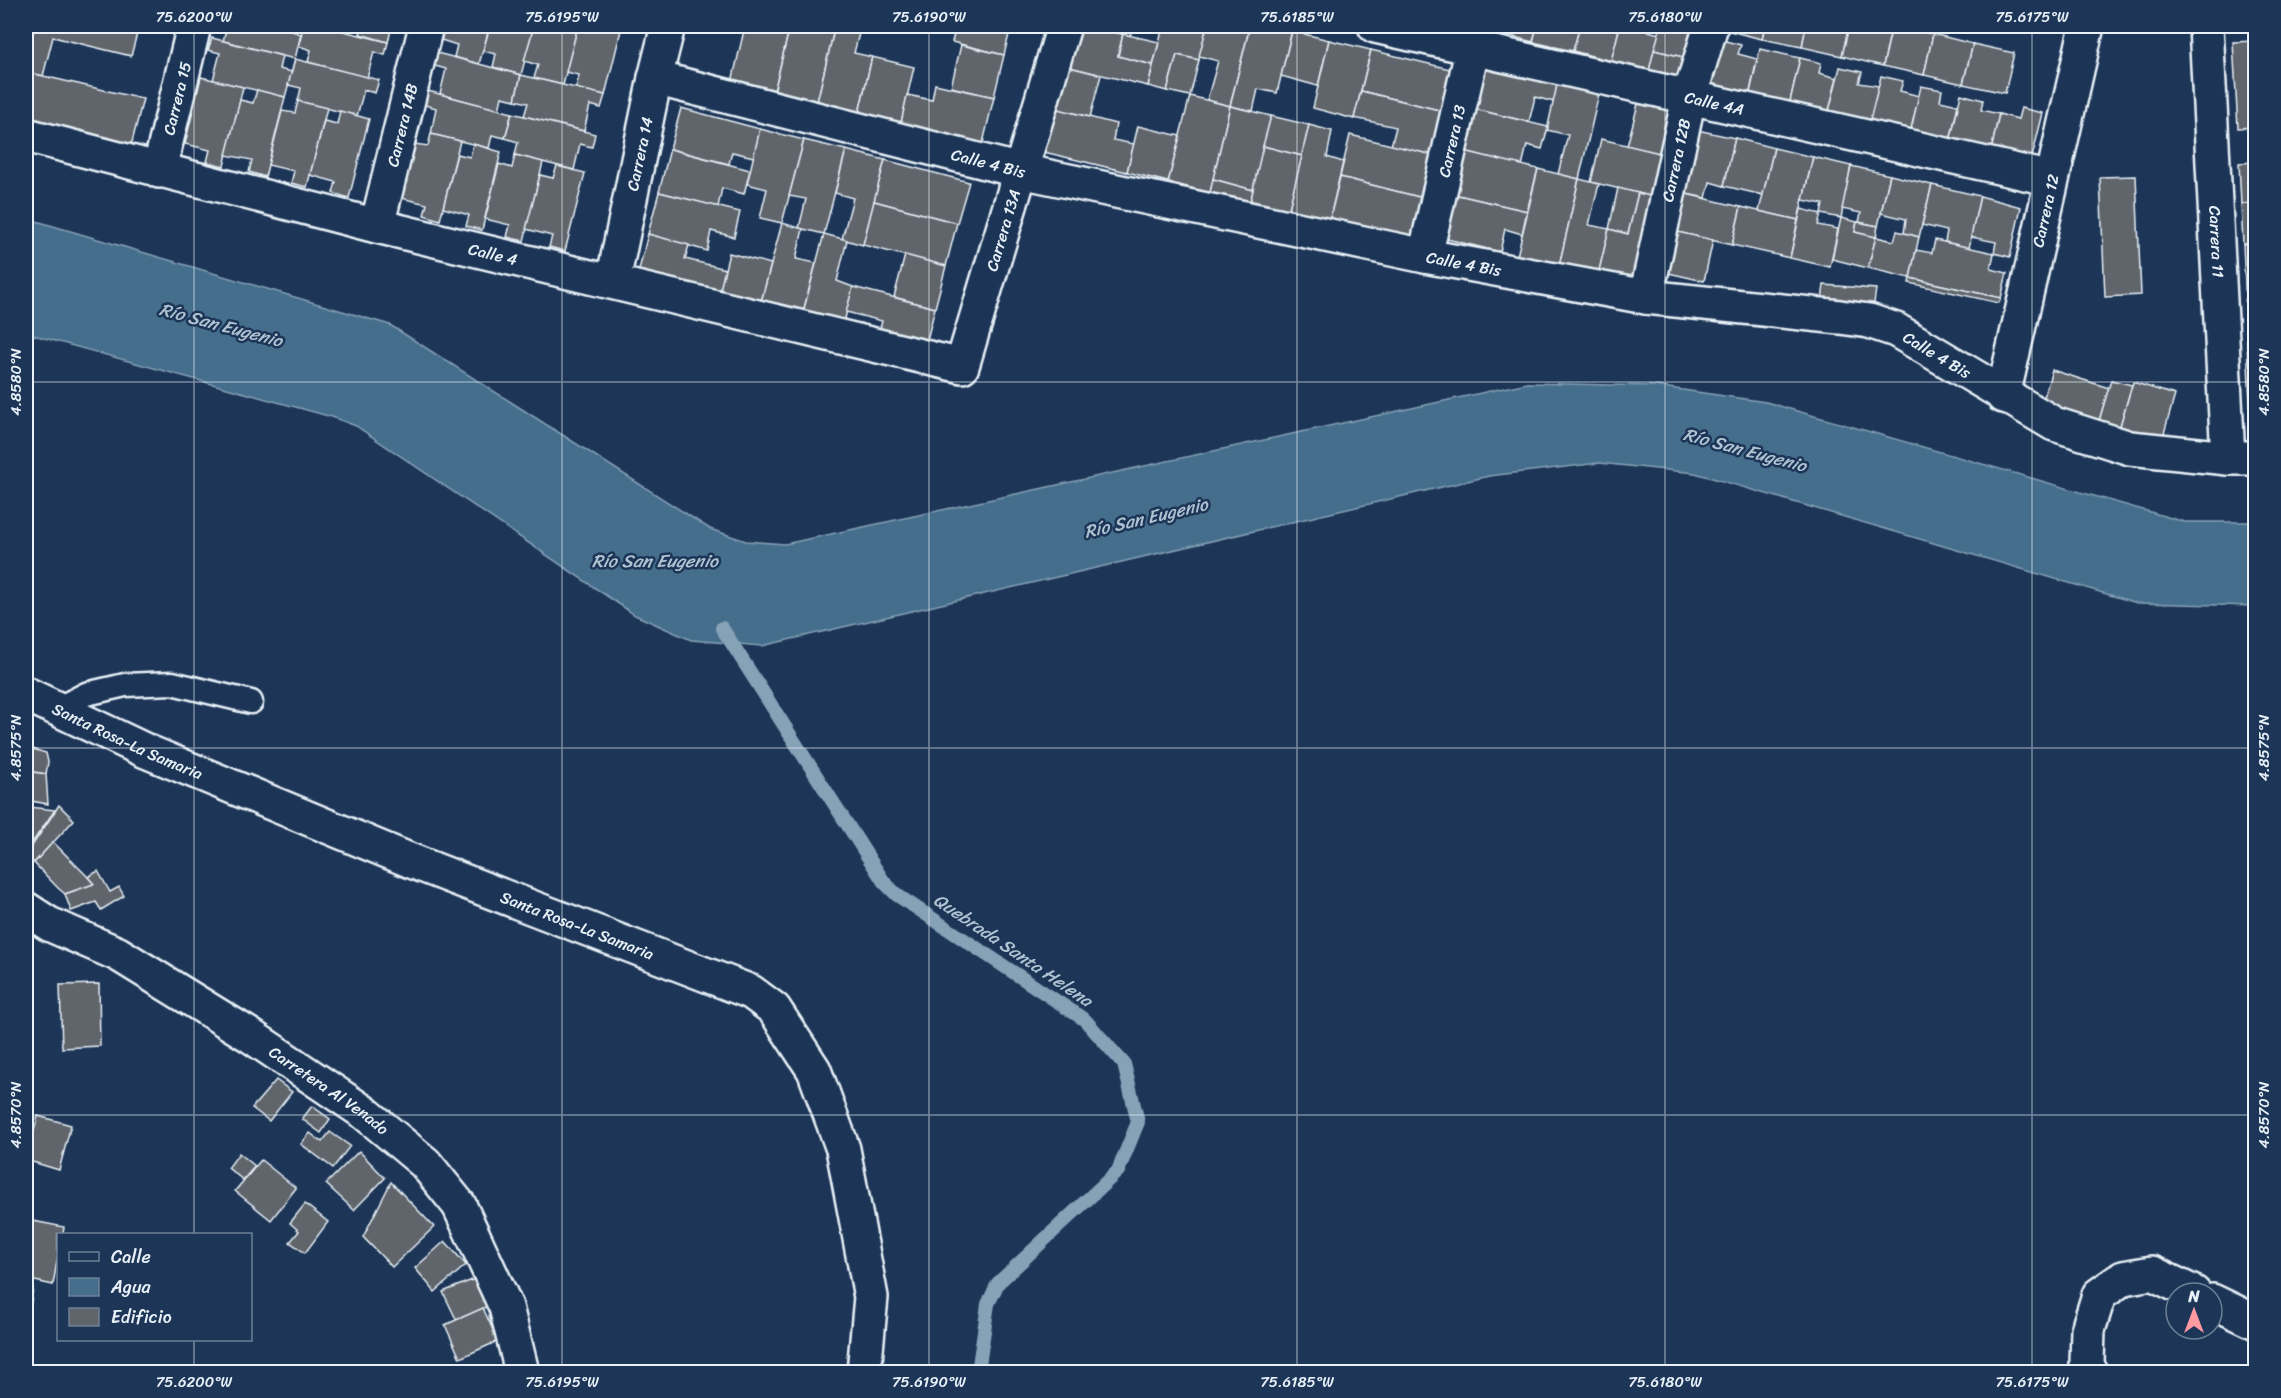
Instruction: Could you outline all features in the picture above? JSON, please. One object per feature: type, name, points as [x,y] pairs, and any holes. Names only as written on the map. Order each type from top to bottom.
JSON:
[{"type":"street","name":"Carrera 15","points":[[159,171],[194,26]]},
{"type":"street","name":"Carrera 14B","points":[[377,226],[426,26]]},
{"type":"street","name":"Carrera 14","points":[[612,281],[668,26]]},
{"type":"street","name":"Carrera 13A","points":[[962,366],[1064,26]]},
{"type":"street","name":"Calle 4A","points":[[1376,26],[1477,37],[1689,98],[2052,179]]},
{"type":"street","name":"Carrera 12B","points":[[1646,297],[1689,98],[1711,26]]},
{"type":"street","name":"Carrera 12","points":[[2003,396],[2087,26]]},
{"type":"street","name":"Carrera 11","points":[[2206,26],[2242,458]]},
{"type":"street","name":"Carrera 13","points":[[1425,256],[1477,37]]},
{"type":"street","name":"Calle 4 Bis","points":[[655,78],[1021,171],[1425,256],[1646,297],[1772,308],[1869,321],[1896,330],[2003,396],[2054,424],[2130,448],[2242,458]]},
{"type":"street","name":"Calle 4","points":[[26,135],[377,226],[962,366]]},
{"type":"street","name":"Santa Rosa-La Samaria","points":[[26,694],[146,751],[409,861],[752,992],[774,1009],[814,1070],[843,1149],[871,1297],[864,1372]]},
{"type":"street","name":"Carretera Al Venado","points":[[26,909],[49,924],[118,954],[251,1036],[365,1113],[425,1163],[459,1205],[506,1307],[522,1372]]},
{"type":"street","points":[[2090,1372],[2087,1363],[2088,1330],[2099,1295],[2123,1278],[2152,1273],[2169,1281]]},
{"type":"street","points":[[2224,1307],[2256,1322]]},
{"type":"lane","points":[[57,710],[86,694],[137,684],[172,683],[251,702]]},
{"type":"water","name":"Río San Eugenio","points":[[26,218],[390,325],[710,529],[746,541],[785,544],[1527,383],[1655,386],[1766,402],[2185,522],[2255,522],[2255,606],[2137,603],[1695,473],[1599,463],[1489,476],[762,646],[691,640],[635,615],[356,426],[332,417],[26,333]]},
{"type":"building","points":[[35,26],[139,26],[131,56],[53,37],[43,76],[26,72],[26,57]]},
{"type":"building","points":[[227,26],[290,26],[289,30],[301,34],[295,59],[223,41]]},
{"type":"building","points":[[303,26],[323,26],[388,42],[385,55],[374,52],[367,78],[308,62],[311,50],[299,46]]},
{"type":"building","points":[[362,26],[392,26],[388,42],[360,34]]},
{"type":"building","points":[[445,26],[490,26],[479,64],[454,57],[457,45],[441,40]]},
{"type":"building","points":[[490,26],[534,26],[521,75],[493,67],[496,54],[483,51]]},
{"type":"building","points":[[534,26],[578,26],[563,85],[534,78],[538,65],[524,61]]},
{"type":"building","points":[[578,26],[622,26],[605,95],[576,89],[579,75],[566,72]]},
{"type":"building","points":[[745,26],[790,26],[774,92],[732,82]]},
{"type":"building","points":[[790,26],[835,26],[817,102],[774,92]]},
{"type":"building","points":[[835,26],[861,26],[854,53],[872,57],[859,113],[817,102]]},
{"type":"building","points":[[956,26],[1011,26],[1004,55],[952,42]]},
{"type":"building","points":[[1075,26],[1091,26],[1123,34],[1118,56],[1153,65],[1148,86],[1065,66]]},
{"type":"building","points":[[1091,26],[1133,26],[1130,36]]},
{"type":"building","points":[[1163,26],[1207,26],[1199,60],[1177,55],[1167,91],[1148,86]]},
{"type":"building","points":[[1207,26],[1250,26],[1230,106],[1207,100],[1218,61],[1199,56]]},
{"type":"building","points":[[1250,26],[1268,26],[1292,31],[1277,93],[1258,89],[1253,111],[1230,106]]},
{"type":"building","points":[[1497,26],[1537,26],[1533,42],[1495,32]]},
{"type":"building","points":[[1537,26],[1580,26],[1573,51],[1533,42]]},
{"type":"building","points":[[1580,26],[1620,26],[1611,61],[1573,51]]},
{"type":"building","points":[[1620,26],[1646,26],[1645,30],[1659,34],[1649,71],[1611,61]]},
{"type":"building","points":[[1661,26],[1679,26],[1702,31],[1695,60],[1654,50]]},
{"type":"building","points":[[1721,26],[1765,26],[1762,39],[1721,29]]},
{"type":"building","points":[[1765,26],[1806,26],[1802,47],[1762,39]]},
{"type":"building","points":[[1806,26],[1849,26],[1842,56],[1802,47]]},
{"type":"building","points":[[1849,26],[1892,26],[1883,66],[1842,56]]},
{"type":"building","points":[[1892,26],[1933,34],[1924,75],[1883,66]]},
{"type":"building","points":[[1292,31],[1329,40],[1318,86],[1281,76]]},
{"type":"building","points":[[1123,34],[1159,42],[1153,65],[1118,56]]},
{"type":"building","points":[[1933,34],[1973,44],[1963,84],[1924,75]]},
{"type":"building","points":[[212,38],[282,56],[279,69],[292,72],[285,97],[213,80],[220,53],[208,50]]},
{"type":"building","points":[[1718,39],[1741,45],[1738,54],[1757,59],[1748,101],[1707,91]]},
{"type":"building","points":[[1329,40],[1371,50],[1354,119],[1313,108]]},
{"type":"building","points":[[2256,41],[2256,127],[2238,128],[2233,42]]},
{"type":"building","points":[[1973,44],[2014,53],[2005,93],[1963,84]]},
{"type":"building","points":[[961,45],[1004,55],[994,97],[951,87]]},
{"type":"building","points":[[1760,49],[1800,58],[1788,110],[1748,101]]},
{"type":"building","points":[[1371,50],[1454,70],[1443,111],[1361,91]]},
{"type":"building","points":[[1654,50],[1695,60],[1691,81],[1649,71]]},
{"type":"building","points":[[437,53],[521,75],[515,100],[502,97],[499,110],[440,94],[446,69],[435,66]]},
{"type":"building","points":[[1177,55],[1199,60],[1190,96],[1167,91]]},
{"type":"building","points":[[872,57],[914,67],[901,123],[859,113]]},
{"type":"building","points":[[1800,58],[1821,63],[1819,73],[1837,78],[1827,119],[1788,110]]},
{"type":"building","points":[[295,59],[379,80],[375,93],[364,90],[357,116],[298,101],[301,88],[288,85]]},
{"type":"building","points":[[1065,66],[1101,75],[1090,117],[1054,108]]},
{"type":"building","points":[[1479,66],[1557,85],[1554,102],[1535,97],[1529,122],[1470,108]]},
{"type":"building","points":[[1840,67],[1862,72],[1859,83],[1879,86],[1868,128],[1827,119]]},
{"type":"building","points":[[26,72],[143,99],[130,150],[26,126]]},
{"type":"building","points":[[521,75],[605,95],[601,108],[590,105],[584,131],[524,116],[528,103],[515,100]]},
{"type":"building","points":[[1881,76],[1903,81],[1900,91],[1919,96],[1909,138],[1868,128]]},
{"type":"building","points":[[201,77],[243,87],[224,166],[207,162],[210,150],[185,144]]},
{"type":"building","points":[[935,84],[994,97],[983,143],[901,123],[907,95],[932,100]]},
{"type":"building","points":[[1557,85],[1599,94],[1579,179],[1558,174],[1568,135],[1547,130]]},
{"type":"building","points":[[1921,86],[1942,90],[1940,101],[1958,105],[1949,146],[1909,138]]},
{"type":"building","points":[[257,90],[285,97],[265,177],[249,172],[252,160],[226,155],[240,100],[253,103]]},
{"type":"building","points":[[428,91],[512,113],[505,138],[492,135],[489,148],[431,134],[436,108],[425,105]]},
{"type":"building","points":[[1361,91],[1443,111],[1433,155],[1391,146],[1396,127],[1354,118]]},
{"type":"building","points":[[1961,94],[1983,100],[1981,110],[1999,114],[1990,156],[1949,146]]},
{"type":"building","points":[[1190,96],[1230,106],[1210,193],[1168,182]]},
{"type":"building","points":[[298,101],[327,108],[307,187],[291,183],[294,171],[268,165],[282,111],[295,113]]},
{"type":"building","points":[[1638,104],[1678,113],[1668,155],[1627,146]]},
{"type":"building","points":[[1230,106],[1271,116],[1253,190],[1213,179]]},
{"type":"building","points":[[681,108],[760,129],[754,157],[732,152],[729,164],[670,149]]},
{"type":"building","points":[[1054,108],[1116,124],[1113,140],[1134,144],[1127,172],[1044,152]]},
{"type":"building","points":[[1470,108],[1548,127],[1542,149],[1527,145],[1522,166],[1460,150]]},
{"type":"building","points":[[2021,108],[2043,113],[2030,165],[1990,156],[1999,114],[2018,119]]},
{"type":"building","points":[[340,111],[369,119],[349,198],[333,193],[336,182],[310,175],[324,121],[337,124]]},
{"type":"building","points":[[512,113],[595,134],[592,147],[580,144],[574,170],[515,155],[518,142],[505,138]]},
{"type":"building","points":[[1271,116],[1309,125],[1302,156],[1263,146]]},
{"type":"building","points":[[1309,125],[1332,131],[1327,157],[1343,162],[1329,222],[1288,212]]},
{"type":"building","points":[[1138,126],[1180,136],[1168,182],[1127,172]]},
{"type":"building","points":[[760,129],[804,140],[782,223],[760,218],[767,189],[747,184]]},
{"type":"building","points":[[1697,130],[1735,138],[1724,186],[1710,182],[1706,198],[1682,193]]},
{"type":"building","points":[[431,134],[460,141],[440,220],[424,215],[427,204],[401,198],[415,144],[428,146]]},
{"type":"building","points":[[1350,135],[1433,155],[1423,198],[1340,177]]},
{"type":"building","points":[[1735,138],[1774,148],[1763,195],[1724,186]]},
{"type":"building","points":[[1601,139],[1668,155],[1658,198],[1591,182]]},
{"type":"building","points":[[804,140],[846,150],[824,234],[799,228],[806,199],[789,196]]},
{"type":"building","points":[[473,144],[501,152],[482,230],[466,226],[469,215],[443,208],[457,154],[470,157]]},
{"type":"building","points":[[1263,146],[1302,156],[1288,212],[1250,202]]},
{"type":"building","points":[[1774,148],[1813,157],[1798,220],[1759,211]]},
{"type":"building","points":[[670,149],[750,170],[744,194],[722,188],[718,207],[659,192]]},
{"type":"building","points":[[846,150],[885,160],[863,245],[842,239],[853,198],[835,193]]},
{"type":"building","points":[[1460,150],[1538,169],[1527,211],[1449,193]]},
{"type":"building","points":[[515,155],[543,162],[524,241],[507,237],[510,225],[485,219],[499,164],[512,168]]},
{"type":"building","points":[[1813,157],[1851,166],[1841,218],[1821,214],[1823,204],[1803,200]]},
{"type":"building","points":[[885,160],[969,182],[957,223],[874,201]]},
{"type":"building","points":[[2256,162],[2256,203],[2241,204],[2239,163]]},
{"type":"building","points":[[557,166],[585,173],[565,251],[549,247],[552,236],[526,229],[540,175],[553,178]]},
{"type":"building","points":[[1851,166],[1890,175],[1878,226],[1859,222],[1861,213],[1842,209]]},
{"type":"building","points":[[1538,169],[1579,179],[1559,266],[1517,256]]},
{"type":"building","points":[[1890,175],[1932,185],[1919,237],[1904,233],[1906,219],[1881,213]]},
{"type":"building","points":[[2136,176],[2141,295],[2105,297],[2100,177]]},
{"type":"building","points":[[1340,177],[1423,198],[1412,242],[1329,222]]},
{"type":"building","points":[[1213,179],[1253,190],[1250,202],[1210,193]]},
{"type":"building","points":[[1579,179],[1599,184],[1589,225],[1609,229],[1598,275],[1559,266]]},
{"type":"building","points":[[1932,185],[1980,196],[1969,248],[1945,242],[1947,231],[1922,225]]},
{"type":"building","points":[[1618,188],[1638,193],[1628,234],[1609,229]]},
{"type":"building","points":[[659,192],[740,212],[734,237],[711,231],[707,251],[648,234]]},
{"type":"building","points":[[1449,193],[1527,211],[1522,234],[1505,229],[1500,252],[1439,237]]},
{"type":"building","points":[[1638,193],[1658,198],[1637,285],[1598,275],[1609,229],[1628,234]]},
{"type":"building","points":[[1682,193],[1741,207],[1732,245],[1673,231]]},
{"type":"building","points":[[1980,196],[2021,207],[2010,257],[1994,253],[1996,242],[1971,237]]},
{"type":"building","points":[[874,201],[957,223],[946,266],[863,245]]},
{"type":"building","points":[[2256,203],[2256,243],[2243,244],[2241,204]]},
{"type":"building","points":[[1741,207],[1798,220],[1790,258],[1732,245]]},
{"type":"building","points":[[1801,209],[1821,214],[1818,225],[1838,229],[1830,267],[1790,258]]},
{"type":"building","points":[[1841,218],[1857,222],[1855,232],[1876,237],[1868,268],[1832,259]]},
{"type":"building","points":[[1857,222],[1878,226],[1876,237],[1855,232]]},
{"type":"building","points":[[782,223],[803,229],[796,259],[816,263],[801,320],[759,309]]},
{"type":"building","points":[[1673,231],[1713,240],[1704,281],[1664,272]]},
{"type":"building","points":[[1897,231],[1919,237],[1910,278],[1868,268],[1876,237],[1894,241]]},
{"type":"building","points":[[648,234],[689,245],[685,259],[726,269],[718,298],[637,278]]},
{"type":"building","points":[[824,234],[847,240],[837,281],[853,287],[842,330],[801,320]]},
{"type":"building","points":[[1935,240],[1994,253],[1991,269],[2007,273],[2001,298],[1910,278],[1916,250],[1932,253]]},
{"type":"building","points":[[2256,243],[2256,283],[2245,284],[2243,244]]},
{"type":"building","points":[[729,253],[771,264],[759,309],[718,298]]},
{"type":"building","points":[[905,255],[946,266],[935,308],[894,297]]},
{"type":"building","points":[[1910,278],[2001,298],[1999,303],[1909,283]]},
{"type":"building","points":[[2256,283],[2256,323],[2246,323],[2245,284]]},
{"type":"building","points":[[1824,285],[1876,289],[1872,317],[1820,314]]},
{"type":"building","points":[[853,287],[935,308],[924,352],[877,340],[882,321],[846,312]]},
{"type":"building","points":[[2246,323],[2256,323],[2256,443],[2252,443]]},
{"type":"building","points":[[2052,370],[2109,388],[2099,421],[2042,404]]},
{"type":"building","points":[[2111,380],[2132,385],[2120,426],[2099,421]]},
{"type":"building","points":[[2133,382],[2175,395],[2162,440],[2120,426]]},
{"type":"building","points":[[26,747],[46,753],[48,762],[46,774],[26,771]]},
{"type":"building","points":[[26,771],[46,774],[48,804],[26,800]]},
{"type":"building","points":[[59,805],[74,820],[34,863],[26,855]]},
{"type":"building","points":[[29,807],[55,810],[27,850],[26,810]]},
{"type":"building","points":[[53,842],[94,884],[65,894],[58,888],[34,863]]},
{"type":"building","points":[[98,871],[110,892],[119,887],[124,896],[101,910],[96,902],[71,911],[65,894],[94,884],[88,877]]},
{"type":"building","points":[[99,984],[100,1046],[62,1048],[60,985]]},
{"type":"building","points":[[276,1080],[292,1092],[269,1121],[252,1108]]},
{"type":"building","points":[[312,1106],[330,1119],[321,1133],[302,1119]]},
{"type":"building","points":[[38,1116],[71,1125],[59,1170],[26,1160]]},
{"type":"building","points":[[330,1132],[350,1146],[333,1168],[301,1144],[310,1133],[322,1142]]},
{"type":"building","points":[[359,1151],[385,1178],[354,1210],[326,1184]]},
{"type":"building","points":[[239,1153],[255,1166],[243,1180],[228,1168]]},
{"type":"building","points":[[261,1160],[296,1188],[271,1220],[235,1191]]},
{"type":"building","points":[[391,1182],[434,1227],[392,1267],[363,1237]]},
{"type":"building","points":[[305,1204],[328,1222],[305,1253],[290,1242],[299,1231],[290,1223]]},
{"type":"building","points":[[28,1220],[64,1227],[63,1233],[57,1233],[57,1262],[53,1285],[26,1279]]},
{"type":"building","points":[[445,1241],[466,1265],[435,1292],[415,1268]]},
{"type":"building","points":[[477,1278],[490,1305],[457,1321],[443,1292]]},
{"type":"building","points":[[26,1286],[33,1288],[28,1322],[26,1321]]},
{"type":"building","points":[[483,1308],[498,1341],[460,1358],[445,1325]]},
{"type":"waterway","name":"Quebrada Santa Helena","points":[[722,628],[884,882],[897,895],[1085,1020],[1124,1064],[1138,1122],[1118,1171],[998,1283],[988,1304],[978,1372]]}]
